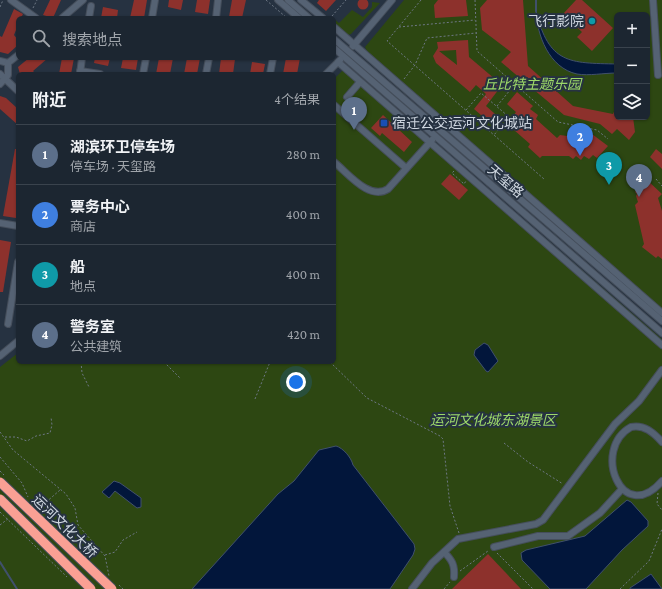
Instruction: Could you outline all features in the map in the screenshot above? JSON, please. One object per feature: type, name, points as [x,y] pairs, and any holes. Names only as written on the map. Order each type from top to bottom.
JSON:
[{"type":"highway","name":"运河文化大桥","points":[[0,482],[111,585]]},
{"type":"highway","name":"运河文化大桥","points":[[0,499],[92,589]]},
{"type":"street","points":[[11,0],[33,16]]},
{"type":"street","points":[[64,16],[83,0]]},
{"type":"street","points":[[152,16],[155,0]]},
{"type":"street","points":[[216,16],[218,0]]},
{"type":"street","points":[[278,0],[297,16]]},
{"type":"street","points":[[288,0],[308,16]]},
{"type":"street","points":[[301,0],[321,16]]},
{"type":"street","points":[[328,72],[349,51],[392,0]]},
{"type":"street","points":[[653,0],[658,76]]},
{"type":"street","points":[[89,16],[91,6]]},
{"type":"street","points":[[68,13],[71,16]]},
{"type":"street","points":[[336,30],[423,105],[513,188],[662,313]]},
{"type":"street","name":"天玺路","points":[[336,41],[441,130],[513,188],[662,321]]},
{"type":"street","name":"天玺路","points":[[336,50],[662,333]]},
{"type":"street","points":[[8,63],[16,57]]},
{"type":"street","points":[[80,72],[82,60]]},
{"type":"street","points":[[143,72],[146,60]]},
{"type":"street","points":[[206,72],[209,60]]},
{"type":"street","points":[[270,72],[273,60]]},
{"type":"street","points":[[0,61],[8,63]]},
{"type":"street","points":[[338,62],[662,345]]},
{"type":"street","points":[[0,84],[9,72],[8,63]]},
{"type":"street","points":[[0,74],[16,89]]},
{"type":"street","points":[[347,97],[360,82]]},
{"type":"street","points":[[414,117],[423,105]]},
{"type":"street","points":[[336,107],[406,168]]},
{"type":"street","points":[[336,164],[366,190],[378,193],[388,189],[441,130]]},
{"type":"street","points":[[500,204],[513,188]]},
{"type":"street","points":[[0,223],[16,226]]},
{"type":"street","points":[[8,324],[16,274]]},
{"type":"street","points":[[0,353],[16,342]]},
{"type":"street","points":[[0,356],[16,343]]},
{"type":"street","points":[[412,589],[432,563],[460,539],[530,525],[543,520],[615,424],[639,401],[662,370]]},
{"type":"street","points":[[661,438],[648,430],[635,426],[628,429],[612,452],[612,461],[619,484],[622,489],[630,494],[642,496],[653,492],[662,482]]},
{"type":"street","points":[[494,547],[544,535],[562,537],[574,533],[600,513],[622,489]]},
{"type":"street","points":[[530,525],[534,537]]},
{"type":"street","points":[[444,552],[452,561],[454,577]]},
{"type":"path","points":[[0,7],[3,0]]},
{"type":"path","points":[[33,16],[37,0]]},
{"type":"path","points":[[266,0],[285,16]]},
{"type":"path","points":[[332,16],[346,0]]},
{"type":"path","points":[[421,0],[387,41],[544,179]]},
{"type":"path","points":[[475,0],[477,51],[558,122],[597,130],[608,139]]},
{"type":"path","points":[[399,27],[476,20]]},
{"type":"path","points":[[400,85],[415,65],[426,38],[477,33]]},
{"type":"path","points":[[496,106],[515,84]]},
{"type":"path","points":[[466,110],[481,93],[509,117],[493,135]]},
{"type":"path","points":[[457,167],[452,173],[464,184],[469,178]]},
{"type":"path","points":[[656,179],[662,186]]},
{"type":"path","points":[[81,364],[82,374],[89,387]]},
{"type":"path","points":[[166,364],[182,379]]},
{"type":"path","points":[[255,399],[269,364]]},
{"type":"path","points":[[332,364],[367,398],[440,436],[443,440],[450,506],[460,539]]},
{"type":"path","points":[[4,437],[16,437],[27,441],[36,436],[50,433],[52,425],[51,417]]},
{"type":"path","points":[[0,432],[13,450],[61,490],[72,502],[78,525],[105,556],[111,585]]},
{"type":"path","points":[[504,443],[528,462],[567,486]]},
{"type":"path","points":[[32,505],[41,506],[61,490]]},
{"type":"path","points":[[659,490],[657,504],[662,510]]},
{"type":"path","points":[[0,512],[70,580]]},
{"type":"path","points":[[620,589],[649,561],[662,529]]},
{"type":"path","points":[[105,556],[115,552],[123,540],[137,532]]},
{"type":"path","points":[[444,589],[468,564],[494,547],[498,555],[533,589]]},
{"type":"green space","name":"丘比特主题乐园","points":[[404,0],[662,0],[662,309],[367,51],[365,47]]},
{"type":"green space","points":[[372,2],[380,3],[351,34],[348,35],[336,25],[336,21],[339,23],[352,10],[363,17],[372,7]]},
{"type":"green space","name":"运河文化城东湖景区","points":[[346,67],[662,339],[662,589],[0,589],[0,367],[16,355],[16,364],[336,364],[336,77]]},
{"type":"water","points":[[536,11],[547,42],[563,57],[586,63],[614,64],[614,73],[582,75],[567,71],[552,58],[546,49],[537,20]]},
{"type":"water","points":[[484,343],[488,345],[498,361],[488,372],[474,355],[475,350]]},
{"type":"water","points":[[336,446],[349,456],[353,465],[414,544],[415,549],[413,555],[390,589],[192,589],[278,494],[294,481],[319,450]]},
{"type":"water","points":[[114,481],[120,483],[141,498],[141,507],[137,508],[115,491],[109,498],[102,492]]},
{"type":"water","points":[[627,500],[631,502],[648,521],[648,526],[622,550],[586,589],[550,589],[522,560],[521,553],[526,550],[585,536]]},
{"type":"water","points":[[651,574],[662,589],[630,589],[630,588]]},
{"type":"building","points":[[361,-1],[365,-1],[369,4],[367,8],[363,10],[359,8],[357,4]]},
{"type":"building","points":[[50,0],[61,0],[54,16],[43,15]]},
{"type":"building","points":[[134,0],[147,0],[144,16],[130,16]]},
{"type":"building","points":[[169,0],[183,0],[181,10],[168,7]]},
{"type":"building","points":[[197,0],[210,0],[208,14],[195,12]]},
{"type":"building","points":[[232,0],[246,0],[242,16],[229,16]]},
{"type":"building","points":[[319,0],[336,0],[326,11],[317,3]]},
{"type":"building","points":[[438,0],[466,0],[468,16],[435,18],[434,5]]},
{"type":"building","points":[[487,0],[523,0],[528,66],[573,106],[613,114],[614,112],[614,120],[633,120],[635,132],[629,140],[617,129],[612,134],[600,124],[564,115],[501,62],[511,52],[482,30],[480,8]]},
{"type":"building","points":[[576,0],[582,0],[613,28],[592,51],[577,37],[582,32],[563,14]]},
{"type":"building","points":[[103,7],[118,10],[117,16],[101,16]]},
{"type":"building","points":[[14,9],[23,14],[22,16],[16,16],[16,30],[14,35],[16,38],[16,47],[8,54],[0,52],[0,36],[2,37]]},
{"type":"building","points":[[468,40],[469,57],[502,85],[486,106],[502,120],[495,127],[474,109],[486,94],[476,85],[470,92],[436,63],[433,56],[438,48],[437,42]],"holes":[[[456,50],[457,65],[439,51]]]},
{"type":"building","points":[[27,60],[46,60],[33,71],[34,72],[19,72],[18,67]]},
{"type":"building","points":[[62,60],[74,60],[71,72],[59,72]]},
{"type":"building","points":[[95,60],[110,60],[108,66],[94,63]]},
{"type":"building","points":[[123,60],[138,60],[136,70],[121,68]]},
{"type":"building","points":[[159,60],[173,60],[170,72],[156,72]]},
{"type":"building","points":[[187,60],[200,60],[197,72],[184,72]]},
{"type":"building","points":[[221,60],[235,60],[233,72],[219,72]]},
{"type":"building","points":[[286,60],[300,60],[297,72],[283,72]]},
{"type":"building","points":[[252,62],[265,64],[263,72],[250,72]]},
{"type":"building","points":[[517,92],[533,106],[530,109],[538,115],[536,119],[557,138],[560,135],[588,139],[592,134],[608,146],[597,158],[593,155],[589,159],[584,156],[581,160],[576,156],[573,159],[569,156],[542,156],[540,158],[528,147],[530,144],[507,124],[516,112],[507,104]]},
{"type":"building","points":[[0,96],[6,98],[16,107],[16,123],[0,109]]},
{"type":"building","points":[[383,115],[412,142],[404,152],[382,133],[380,136],[371,128]]},
{"type":"building","points":[[15,149],[16,149],[16,218],[3,216]]},
{"type":"building","points":[[656,149],[662,154],[662,169],[650,157]]},
{"type":"building","points":[[450,174],[468,190],[459,200],[441,184]]},
{"type":"building","points":[[647,180],[662,194],[658,198],[662,211],[662,259],[658,256],[656,258],[642,247],[644,244],[635,205],[638,202],[636,196],[637,194],[635,192]]},
{"type":"building","points":[[0,240],[11,242],[3,292],[0,292]]},
{"type":"building","points":[[488,554],[521,589],[452,589]]},
{"type":"waterway","points":[[536,0],[536,11]]},
{"type":"waterway","points":[[0,562],[17,589]]},
{"type":"place","name":"飞行影院","points":[[592,21]]},
{"type":"place","name":"宿迁公交运河文化城站","points":[[384,123]]},
{"type":"place","name":"湖滨环卫停车场","points":[[354,130]]},
{"type":"place","name":"票务中心","points":[[580,156]]},
{"type":"place","name":"船","points":[[609,185]]},
{"type":"place","name":"警务室","points":[[639,197]]}]
